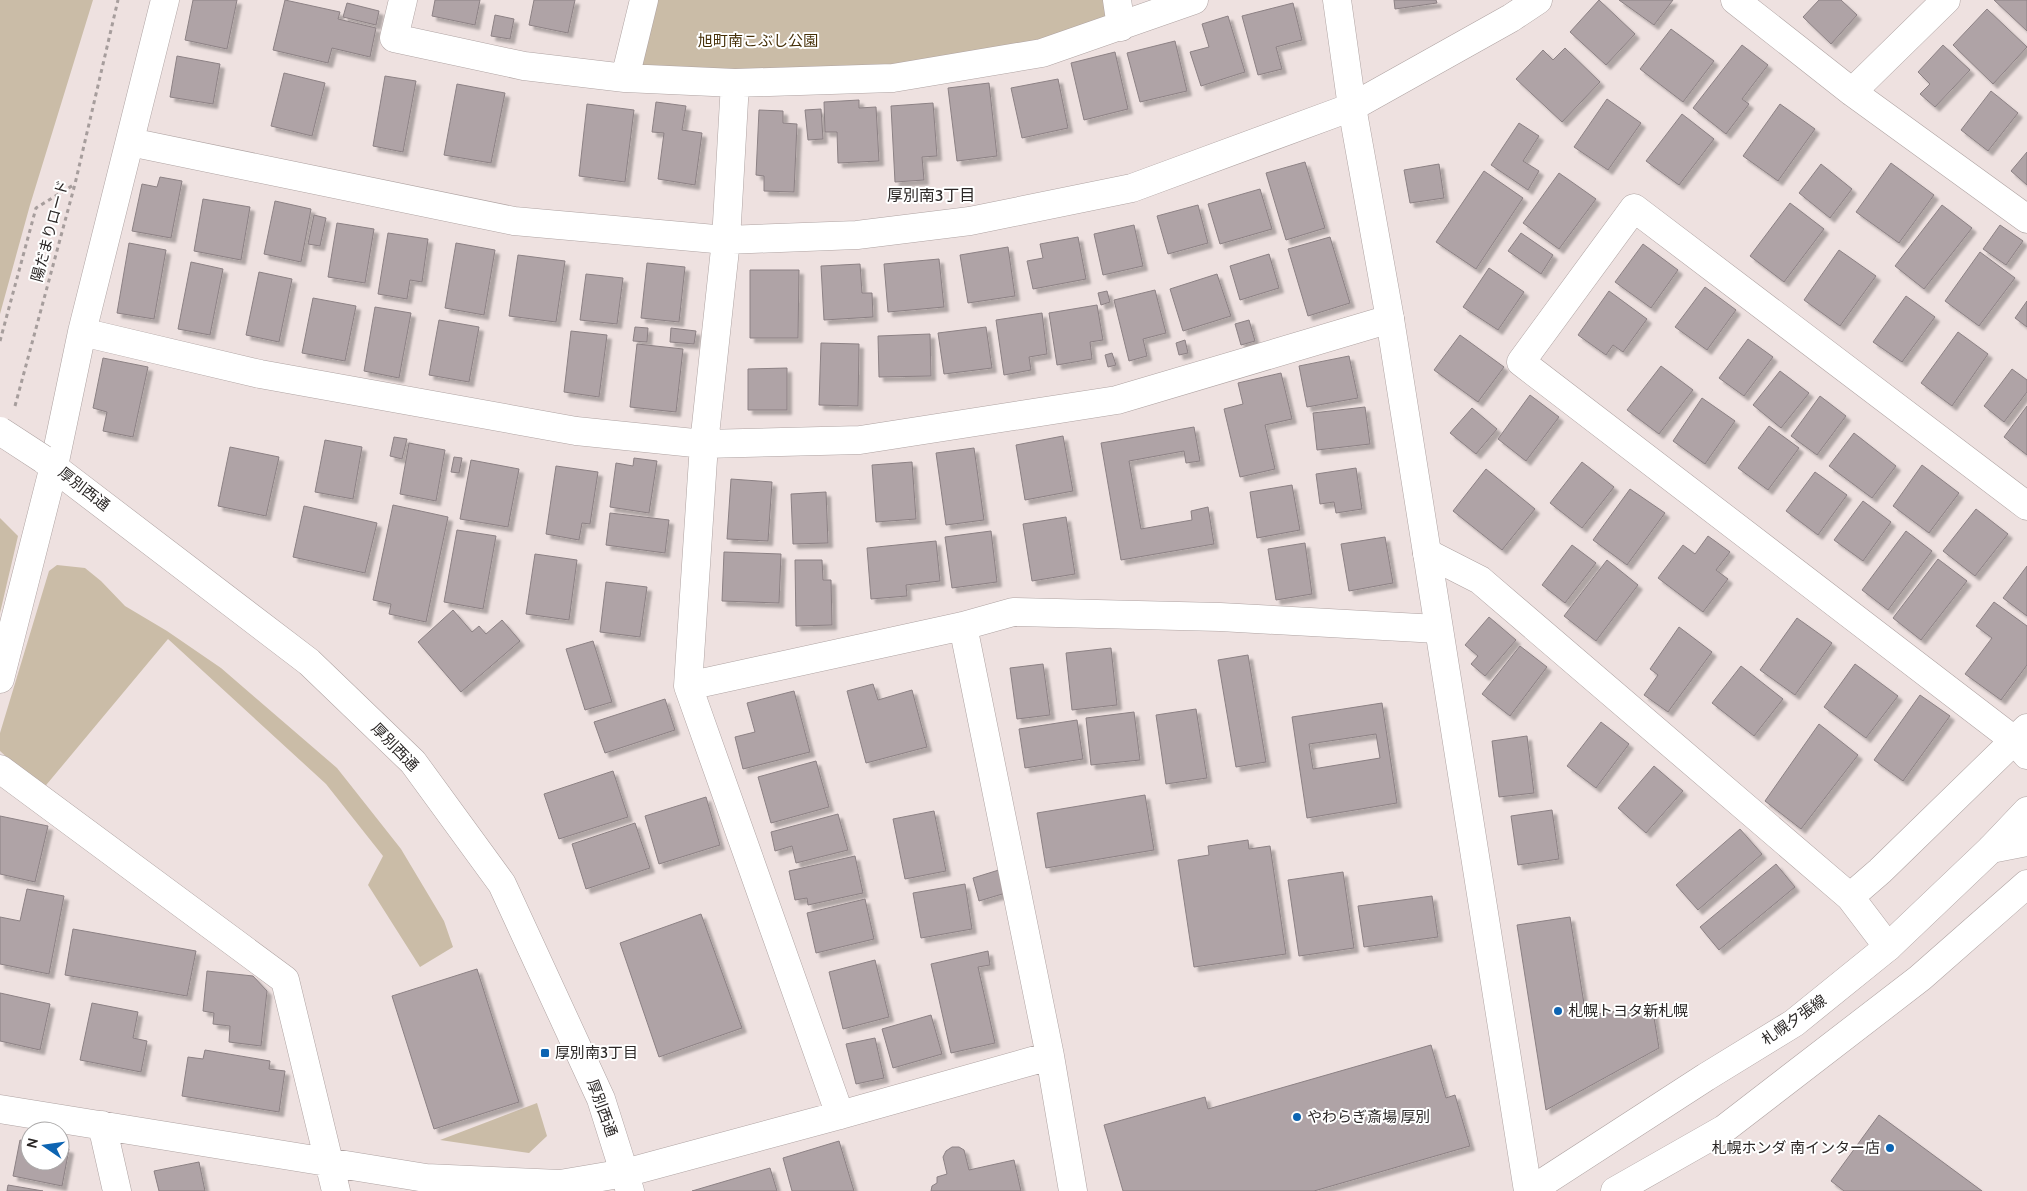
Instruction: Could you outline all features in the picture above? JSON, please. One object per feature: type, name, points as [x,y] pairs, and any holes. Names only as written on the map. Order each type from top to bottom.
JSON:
[{"type":"main road","points":[[0,679],[48,462],[165,0]]},
{"type":"main road","points":[[403,0],[394,38],[524,66],[625,78],[735,83],[893,78],[1042,53],[1194,0]]},
{"type":"main road","points":[[625,78],[644,0]]},
{"type":"main road","points":[[1117,0],[1122,26]]},
{"type":"main road","points":[[1337,0],[1352,107],[1390,319],[1529,1191]]},
{"type":"main road","points":[[130,142],[514,221],[726,240],[866,234],[970,220],[1132,188],[1352,107],[1511,18],[1538,0]]},
{"type":"main road","points":[[1735,0],[1852,92],[2027,219]]},
{"type":"main road","points":[[1852,92],[1946,0]]},
{"type":"main road","points":[[735,83],[726,240],[704,444],[688,686],[840,1115]]},
{"type":"main road","points":[[1850,898],[2023,741],[1521,362],[1634,208],[2027,506]]},
{"type":"main road","points":[[82,332],[260,374],[576,431],[704,444],[860,440],[1117,400],[1390,319]]},
{"type":"main road","name":"厚別西通","points":[[7,421],[48,462],[309,662],[413,762],[502,884],[601,1099],[627,1182]]},
{"type":"main road","points":[[1427,554],[1480,580],[1850,898],[1888,947]]},
{"type":"main road","points":[[688,686],[963,626],[1013,612],[1220,617],[1438,629]]},
{"type":"main road","points":[[963,626],[1050,1056],[1073,1191]]},
{"type":"main road","points":[[0,769],[285,980],[336,1191]]},
{"type":"main road","name":"札幌夕張線","points":[[1529,1191],[1706,1077],[1794,1023],[1888,947],[1991,849],[2027,811]]},
{"type":"main road","points":[[1991,849],[2027,842]]},
{"type":"main road","points":[[1615,1191],[1724,1129],[1920,978],[2027,884]]},
{"type":"main road","points":[[1,1114],[102,1125],[426,1178],[560,1184],[627,1182],[840,1115],[1050,1056]]},
{"type":"main road","points":[[102,1125],[117,1191]]},
{"type":"path","name":"陽だまりロード","points":[[7,421],[75,184],[118,0]]},
{"type":"path","points":[[0,341],[36,208],[75,184]]},
{"type":"green space","points":[[0,0],[93,0],[30,205],[0,314]]},
{"type":"green space","name":"旭町南こぶし公園","points":[[644,0],[1117,0],[1121,27],[893,78],[625,78]]},
{"type":"green space","points":[[0,518],[18,536],[0,613]]},
{"type":"green space","points":[[57,565],[85,568],[101,581],[125,606],[167,631],[221,668],[337,768],[401,849],[444,921],[453,947],[420,967],[368,885],[383,856],[326,784],[168,639],[42,790],[0,751],[0,733],[49,571]]},
{"type":"green space","points":[[537,1103],[547,1136],[529,1153],[440,1140]]},
{"type":"building","points":[[193,0],[237,0],[227,49],[185,40]]},
{"type":"building","points":[[285,0],[340,12],[338,19],[376,28],[370,57],[332,48],[328,63],[273,50]]},
{"type":"building","points":[[435,0],[480,0],[475,25],[432,16]]},
{"type":"building","points":[[534,0],[575,0],[568,33],[529,25]]},
{"type":"building","points":[[1394,0],[1436,0],[1437,3],[1395,9]]},
{"type":"building","points":[[1599,0],[1635,34],[1606,65],[1570,32]]},
{"type":"building","points":[[1619,0],[1673,0],[1654,25]]},
{"type":"building","points":[[1819,0],[1841,0],[1857,15],[1831,44],[1803,17]]},
{"type":"building","points":[[1994,0],[2027,0],[2027,31]]},
{"type":"building","points":[[347,3],[379,11],[376,25],[343,17]]},
{"type":"building","points":[[1293,3],[1302,40],[1276,47],[1282,69],[1258,75],[1242,16]]},
{"type":"building","points":[[1987,9],[2027,47],[1993,84],[1953,45]]},
{"type":"building","points":[[495,15],[514,19],[510,39],[491,36]]},
{"type":"building","points":[[1228,16],[1245,72],[1201,86],[1190,52],[1209,47],[1202,24]]},
{"type":"building","points":[[1671,29],[1714,61],[1683,102],[1640,69]]},
{"type":"building","points":[[1175,41],[1187,91],[1140,102],[1127,53]]},
{"type":"building","points":[[1742,45],[1768,65],[1742,99],[1749,104],[1726,134],[1693,108]]},
{"type":"building","points":[[1943,45],[1970,70],[1935,107],[1920,94],[1930,84],[1918,72]]},
{"type":"building","points":[[1565,48],[1600,82],[1562,122],[1516,79],[1543,50],[1553,60]]},
{"type":"building","points":[[1115,52],[1128,109],[1084,120],[1071,63]]},
{"type":"building","points":[[177,56],[220,64],[213,104],[170,97]]},
{"type":"building","points":[[284,73],[325,83],[312,136],[271,126]]},
{"type":"building","points":[[385,76],[416,81],[403,152],[373,146]]},
{"type":"building","points":[[1058,79],[1068,128],[1022,138],[1011,88]]},
{"type":"building","points":[[989,83],[997,156],[957,161],[948,88]]},
{"type":"building","points":[[457,84],[505,93],[491,163],[444,155]]},
{"type":"building","points":[[1991,91],[2018,113],[1988,151],[1961,130]]},
{"type":"building","points":[[1607,99],[1641,123],[1608,170],[1574,147]]},
{"type":"building","points":[[859,100],[859,108],[876,107],[879,161],[838,163],[837,132],[825,132],[824,102]]},
{"type":"building","points":[[656,102],[686,106],[682,130],[702,133],[695,185],[658,179],[664,133],[652,132]]},
{"type":"building","points":[[933,103],[937,156],[922,157],[924,180],[895,182],[891,106]]},
{"type":"building","points":[[587,104],[634,110],[625,182],[579,176]]},
{"type":"building","points":[[1780,104],[1815,129],[1778,181],[1743,156]]},
{"type":"building","points":[[821,109],[823,139],[808,140],[805,110]]},
{"type":"building","points":[[759,110],[783,111],[783,123],[797,124],[794,192],[764,191],[764,176],[756,175]]},
{"type":"building","points":[[1682,114],[1714,139],[1679,185],[1646,161]]},
{"type":"building","points":[[1519,123],[1539,136],[1523,161],[1539,171],[1528,190],[1491,165]]},
{"type":"building","points":[[2027,152],[2027,185],[2011,171]]},
{"type":"building","points":[[1305,162],[1325,228],[1286,240],[1266,173]]},
{"type":"building","points":[[1891,163],[1934,195],[1899,243],[1856,212]]},
{"type":"building","points":[[1439,164],[1444,198],[1410,203],[1404,170]]},
{"type":"building","points":[[1821,164],[1852,189],[1830,218],[1799,193]]},
{"type":"building","points":[[1484,171],[1523,198],[1476,269],[1436,242]]},
{"type":"building","points":[[1559,173],[1596,199],[1559,249],[1523,223]]},
{"type":"building","points":[[160,177],[182,181],[171,238],[132,231],[142,184],[157,187]]},
{"type":"building","points":[[1260,189],[1272,229],[1220,244],[1208,204]]},
{"type":"building","points":[[203,199],[250,207],[241,260],[194,251]]},
{"type":"building","points":[[275,201],[311,209],[301,262],[264,254]]},
{"type":"building","points":[[1790,203],[1824,229],[1784,282],[1750,256]]},
{"type":"building","points":[[1198,205],[1208,243],[1168,254],[1157,216]]},
{"type":"building","points":[[1942,205],[1972,228],[1924,289],[1895,266]]},
{"type":"building","points":[[314,215],[326,218],[320,246],[308,244]]},
{"type":"building","points":[[337,223],[374,229],[365,283],[328,277]]},
{"type":"building","points":[[1134,225],[1143,266],[1103,275],[1094,234]]},
{"type":"building","points":[[2000,225],[2023,241],[2006,265],[1983,249]]},
{"type":"building","points":[[388,233],[428,239],[422,282],[410,280],[407,299],[378,294]]},
{"type":"building","points":[[1521,233],[1553,255],[1541,274],[1508,251]]},
{"type":"building","points":[[1078,237],[1086,279],[1033,289],[1027,261],[1043,258],[1040,244]]},
{"type":"building","points":[[1330,237],[1350,303],[1308,316],[1288,249]]},
{"type":"building","points":[[129,243],[166,250],[154,319],[117,313]]},
{"type":"building","points":[[456,243],[495,250],[484,315],[445,308]]},
{"type":"building","points":[[1643,244],[1678,270],[1651,308],[1615,282]]},
{"type":"building","points":[[1008,247],[1015,296],[968,303],[960,255]]},
{"type":"building","points":[[1839,250],[1876,276],[1840,326],[1804,300]]},
{"type":"building","points":[[1980,252],[2015,278],[1979,326],[1945,301]]},
{"type":"building","points":[[1269,254],[1279,288],[1240,300],[1230,266]]},
{"type":"building","points":[[518,255],[565,261],[556,322],[509,316]]},
{"type":"building","points":[[939,259],[944,307],[888,312],[884,264]]},
{"type":"building","points":[[191,262],[223,269],[210,335],[178,329]]},
{"type":"building","points":[[647,263],[685,267],[679,322],[641,318]]},
{"type":"building","points":[[860,264],[862,293],[872,293],[873,317],[824,320],[821,266]]},
{"type":"building","points":[[1489,268],[1524,292],[1498,330],[1463,307]]},
{"type":"building","points":[[750,270],[799,270],[798,338],[750,338]]},
{"type":"building","points":[[259,272],[292,279],[279,342],[246,335]]},
{"type":"building","points":[[586,274],[623,278],[617,324],[580,320]]},
{"type":"building","points":[[1217,274],[1231,316],[1183,331],[1170,289]]},
{"type":"building","points":[[1705,287],[1736,310],[1707,350],[1675,327]]},
{"type":"building","points":[[1155,290],[1166,333],[1143,339],[1147,356],[1129,361],[1114,300]]},
{"type":"building","points":[[1107,291],[1110,302],[1101,305],[1098,293]]},
{"type":"building","points":[[1609,291],[1647,319],[1623,352],[1613,345],[1606,355],[1578,335]]},
{"type":"building","points":[[1906,296],[1935,317],[1902,362],[1873,342]]},
{"type":"building","points":[[313,298],[356,306],[345,361],[302,353]]},
{"type":"building","points":[[2027,301],[2027,327],[2015,318]]},
{"type":"building","points":[[1097,305],[1103,340],[1090,342],[1092,359],[1057,365],[1049,313]]},
{"type":"building","points":[[375,307],[411,313],[399,378],[364,371]]},
{"type":"building","points":[[1042,313],[1047,354],[1029,357],[1031,370],[1004,375],[996,320]]},
{"type":"building","points":[[439,320],[479,327],[469,382],[429,375]]},
{"type":"building","points":[[1249,320],[1255,341],[1241,345],[1235,324]]},
{"type":"building","points":[[635,327],[648,328],[647,342],[633,341]]},
{"type":"building","points":[[986,327],[992,368],[944,374],[938,333]]},
{"type":"building","points":[[671,328],[696,331],[694,344],[670,342]]},
{"type":"building","points":[[571,331],[607,335],[599,397],[564,392]]},
{"type":"building","points":[[1958,332],[1988,354],[1952,406],[1921,383]]},
{"type":"building","points":[[930,334],[931,376],[879,377],[878,336]]},
{"type":"building","points":[[1460,335],[1504,367],[1478,402],[1434,370]]},
{"type":"building","points":[[1748,339],[1773,357],[1744,396],[1719,378]]},
{"type":"building","points":[[1185,340],[1188,353],[1179,355],[1176,343]]},
{"type":"building","points":[[821,343],[859,344],[858,406],[819,405]]},
{"type":"building","points":[[637,344],[683,349],[676,412],[630,407]]},
{"type":"building","points":[[1112,353],[1116,365],[1108,367],[1105,355]]},
{"type":"building","points":[[1349,356],[1358,398],[1307,407],[1299,366]]},
{"type":"building","points":[[103,358],[148,367],[133,437],[103,431],[107,412],[93,408]]},
{"type":"building","points":[[1661,366],[1693,390],[1659,434],[1627,410]]},
{"type":"building","points":[[787,368],[787,410],[748,410],[748,369]]},
{"type":"building","points":[[2012,369],[2027,380],[2027,392],[2004,422],[1984,406]]},
{"type":"building","points":[[1780,371],[1809,393],[1781,428],[1753,405]]},
{"type":"building","points":[[1281,373],[1292,419],[1265,425],[1275,469],[1240,477],[1224,409],[1243,404],[1238,383]]},
{"type":"building","points":[[1530,395],[1559,417],[1526,461],[1498,439]]},
{"type":"building","points":[[1820,396],[1846,416],[1817,455],[1791,436]]},
{"type":"building","points":[[1702,398],[1735,421],[1705,464],[1673,441]]},
{"type":"building","points":[[2027,406],[2027,455],[2004,437]]},
{"type":"building","points":[[1365,407],[1370,444],[1317,450],[1313,413]]},
{"type":"building","points":[[1472,408],[1497,429],[1476,454],[1450,433]]},
{"type":"building","points":[[1769,426],[1799,448],[1768,490],[1738,468]]},
{"type":"building","points":[[1194,427],[1200,461],[1186,463],[1184,451],[1129,461],[1141,529],[1192,520],[1191,511],[1208,507],[1214,544],[1121,560],[1101,443]]},
{"type":"building","points":[[1854,433],[1896,466],[1872,498],[1829,466]]},
{"type":"building","points":[[1063,436],[1073,491],[1025,500],[1016,445]]},
{"type":"building","points":[[394,437],[407,439],[402,459],[390,456]]},
{"type":"building","points":[[325,440],[362,447],[353,499],[315,492]]},
{"type":"building","points":[[409,443],[445,450],[436,501],[400,494]]},
{"type":"building","points":[[230,447],[279,457],[266,516],[218,506]]},
{"type":"building","points":[[974,448],[984,520],[946,525],[936,453]]},
{"type":"building","points":[[454,457],[462,458],[459,473],[451,472]]},
{"type":"building","points":[[634,458],[657,461],[649,513],[610,507],[616,463],[633,466]]},
{"type":"building","points":[[471,460],[519,469],[508,527],[460,519]]},
{"type":"building","points":[[912,462],[916,519],[876,522],[872,465]]},
{"type":"building","points":[[1582,462],[1614,487],[1582,528],[1550,503]]},
{"type":"building","points":[[1922,465],[1959,493],[1929,533],[1893,506]]},
{"type":"building","points":[[556,466],[598,472],[590,524],[582,523],[579,540],[546,534]]},
{"type":"building","points":[[1356,468],[1362,509],[1336,513],[1334,502],[1320,504],[1316,474]]},
{"type":"building","points":[[1486,469],[1535,509],[1502,550],[1453,511]]},
{"type":"building","points":[[1815,472],[1847,495],[1818,535],[1786,511]]},
{"type":"building","points":[[731,479],[772,482],[768,541],[727,539]]},
{"type":"building","points":[[1292,485],[1300,530],[1257,538],[1250,492]]},
{"type":"building","points":[[1630,489],[1665,513],[1627,565],[1593,540]]},
{"type":"building","points":[[826,492],[828,543],[793,544],[791,494]]},
{"type":"building","points":[[1863,501],[1891,522],[1863,561],[1834,540]]},
{"type":"building","points":[[393,505],[448,517],[426,622],[389,614],[391,604],[373,600]]},
{"type":"building","points":[[304,506],[377,523],[365,573],[293,557]]},
{"type":"building","points":[[1976,509],[2008,534],[1975,576],[1943,551]]},
{"type":"building","points":[[610,513],[669,520],[665,553],[606,545]]},
{"type":"building","points":[[1066,517],[1075,574],[1032,581],[1023,524]]},
{"type":"building","points":[[457,530],[496,536],[483,609],[444,602]]},
{"type":"building","points":[[991,531],[997,582],[952,588],[945,537]]},
{"type":"building","points":[[1906,531],[1932,551],[1888,610],[1862,590]]},
{"type":"building","points":[[1708,536],[1730,552],[1716,570],[1728,579],[1703,612],[1658,578],[1683,545],[1695,554]]},
{"type":"building","points":[[1385,537],[1393,583],[1349,591],[1341,544]]},
{"type":"building","points":[[936,541],[940,581],[906,585],[907,596],[871,599],[867,548]]},
{"type":"building","points":[[1305,543],[1312,594],[1276,600],[1268,549]]},
{"type":"building","points":[[1572,545],[1596,563],[1565,603],[1542,585]]},
{"type":"building","points":[[724,552],[781,554],[779,603],[722,601]]},
{"type":"building","points":[[535,554],[577,560],[569,620],[526,614]]},
{"type":"building","points":[[1938,559],[1967,581],[1921,640],[1893,618]]},
{"type":"building","points":[[795,560],[822,560],[823,580],[831,580],[832,625],[796,626]]},
{"type":"building","points":[[1607,560],[1638,585],[1596,641],[1564,616]]},
{"type":"building","points":[[2027,566],[2027,616],[2003,598]]},
{"type":"building","points":[[606,582],[647,587],[640,637],[600,632]]},
{"type":"building","points":[[1994,602],[2027,626],[2027,665],[2001,700],[1965,674],[1992,638],[1976,626]]},
{"type":"building","points":[[453,610],[472,632],[479,626],[486,634],[502,620],[520,641],[461,692],[418,642]]},
{"type":"building","points":[[1489,617],[1516,640],[1485,676],[1471,664],[1478,656],[1465,645]]},
{"type":"building","points":[[1797,618],[1832,643],[1795,695],[1760,670]]},
{"type":"building","points":[[1679,627],[1712,652],[1668,712],[1644,695],[1658,675],[1650,669]]},
{"type":"building","points":[[593,641],[612,702],[585,710],[566,649]]},
{"type":"building","points":[[1520,646],[1547,667],[1510,716],[1482,694]]},
{"type":"building","points":[[1111,648],[1117,705],[1072,710],[1066,653]]},
{"type":"building","points":[[1248,655],[1266,762],[1236,767],[1218,660]]},
{"type":"building","points":[[1043,664],[1050,715],[1017,719],[1010,668]]},
{"type":"building","points":[[1855,664],[1898,696],[1866,738],[1824,707]]},
{"type":"building","points":[[1741,666],[1783,699],[1754,736],[1712,703]]},
{"type":"building","points":[[873,684],[878,700],[912,690],[927,747],[866,763],[847,691]]},
{"type":"building","points":[[794,691],[810,752],[743,769],[735,737],[755,732],[747,703]]},
{"type":"building","points":[[1920,695],[1950,716],[1903,781],[1874,760]]},
{"type":"building","points":[[665,699],[675,730],[605,753],[594,722]]},
{"type":"building","points":[[1382,703],[1397,803],[1307,818],[1292,717]],"holes":[[[1376,734],[1380,758],[1313,769],[1309,744]]]},
{"type":"building","points":[[1196,709],[1207,778],[1166,784],[1156,715]]},
{"type":"building","points":[[1134,712],[1140,760],[1091,765],[1086,718]]},
{"type":"building","points":[[1077,720],[1083,759],[1025,768],[1019,729]]},
{"type":"building","points":[[1601,722],[1629,744],[1596,788],[1567,766]]},
{"type":"building","points":[[1819,724],[1858,755],[1801,829],[1765,801]]},
{"type":"building","points":[[1527,736],[1534,793],[1499,797],[1492,741]]},
{"type":"building","points":[[816,761],[829,807],[771,823],[758,777]]},
{"type":"building","points":[[1654,766],[1683,791],[1646,833],[1618,808]]},
{"type":"building","points":[[613,771],[628,817],[559,839],[544,794]]},
{"type":"building","points":[[1145,795],[1154,850],[1046,868],[1037,813]]},
{"type":"building","points":[[706,797],[720,845],[659,864],[645,816]]},
{"type":"building","points":[[1552,810],[1559,859],[1518,865],[1511,816]]},
{"type":"building","points":[[934,811],[946,871],[905,879],[893,819]]},
{"type":"building","points":[[838,814],[848,850],[796,863],[792,846],[775,851],[771,832]]},
{"type":"building","points":[[0,816],[48,826],[35,882],[0,874]]},
{"type":"building","points":[[635,823],[650,868],[586,889],[572,844]]},
{"type":"building","points":[[1740,829],[1762,854],[1698,910],[1676,885]]},
{"type":"building","points":[[1248,840],[1249,849],[1270,846],[1286,954],[1194,967],[1178,860],[1209,855],[1208,846]]},
{"type":"building","points":[[855,856],[863,893],[808,905],[807,898],[795,900],[789,871]]},
{"type":"building","points":[[1776,864],[1795,887],[1719,950],[1700,927]]},
{"type":"building","points":[[1002,869],[1009,892],[979,901],[973,878]]},
{"type":"building","points":[[1343,872],[1354,948],[1299,956],[1288,880]]},
{"type":"building","points":[[965,884],[972,929],[921,938],[913,893]]},
{"type":"building","points":[[27,889],[64,896],[49,974],[0,964],[0,917],[20,921]]},
{"type":"building","points":[[1432,896],[1438,937],[1364,947],[1358,906]]},
{"type":"building","points":[[865,899],[874,939],[816,953],[807,913]]},
{"type":"building","points":[[701,914],[742,1028],[659,1057],[620,943]]},
{"type":"building","name":"札幌トヨタ新札幌","points":[[1570,917],[1586,1016],[1652,1005],[1659,1048],[1546,1110],[1517,925]]},
{"type":"building","points":[[73,929],[196,951],[187,996],[65,975]]},
{"type":"building","points":[[988,951],[990,965],[978,967],[995,1043],[951,1053],[931,964]]},
{"type":"building","points":[[875,960],[889,1017],[843,1029],[829,972]]},
{"type":"building","points":[[477,969],[519,1102],[434,1129],[392,996]]},
{"type":"building","points":[[207,971],[253,976],[267,991],[261,1046],[229,1042],[230,1026],[213,1024],[214,1013],[203,1011]]},
{"type":"building","points":[[0,993],[50,1004],[40,1050],[0,1041]]},
{"type":"building","points":[[92,1003],[138,1012],[133,1038],[147,1041],[141,1072],[80,1060]]},
{"type":"building","points":[[931,1015],[942,1054],[893,1068],[882,1029]]},
{"type":"building","points":[[875,1038],[884,1078],[856,1084],[846,1044]]},
{"type":"building","name":"やわらぎ斎場 厚別","points":[[1431,1045],[1446,1098],[1455,1095],[1470,1146],[1314,1191],[1123,1191],[1104,1125],[1205,1097],[1208,1109]]},
{"type":"building","points":[[205,1050],[270,1061],[269,1069],[285,1071],[279,1112],[182,1096],[188,1057],[203,1059]]},
{"type":"building","name":"札幌ホンダ 南インター店","points":[[1879,1115],[1982,1191],[1844,1191],[1831,1181]]},
{"type":"building","points":[[20,1140],[20,1171],[65,1171],[62,1186],[13,1176]]},
{"type":"building","points":[[839,1141],[854,1191],[792,1191],[783,1158]]},
{"type":"building","points":[[952,1147],[959,1147],[964,1150],[969,1170],[1014,1160],[1021,1191],[931,1191],[932,1186],[937,1183],[937,1177],[947,1174],[943,1157],[946,1151]]},
{"type":"building","points":[[199,1162],[205,1191],[159,1191],[154,1171]]},
{"type":"building","points":[[770,1168],[777,1191],[692,1191]]},
{"type":"building","points":[[8,1185],[43,1191],[7,1191]]},
{"type":"place","name":"札幌トヨタ新札幌","points":[[1558,1011]]},
{"type":"place","name":"厚別南3丁目","points":[[545,1053]]},
{"type":"place","name":"やわらぎ斎場 厚別","points":[[1297,1117]]},
{"type":"place","name":"札幌ホンダ 南インター店","points":[[1890,1148]]},
{"type":"district","name":"厚別南3丁目","points":[[931,195]]}]
